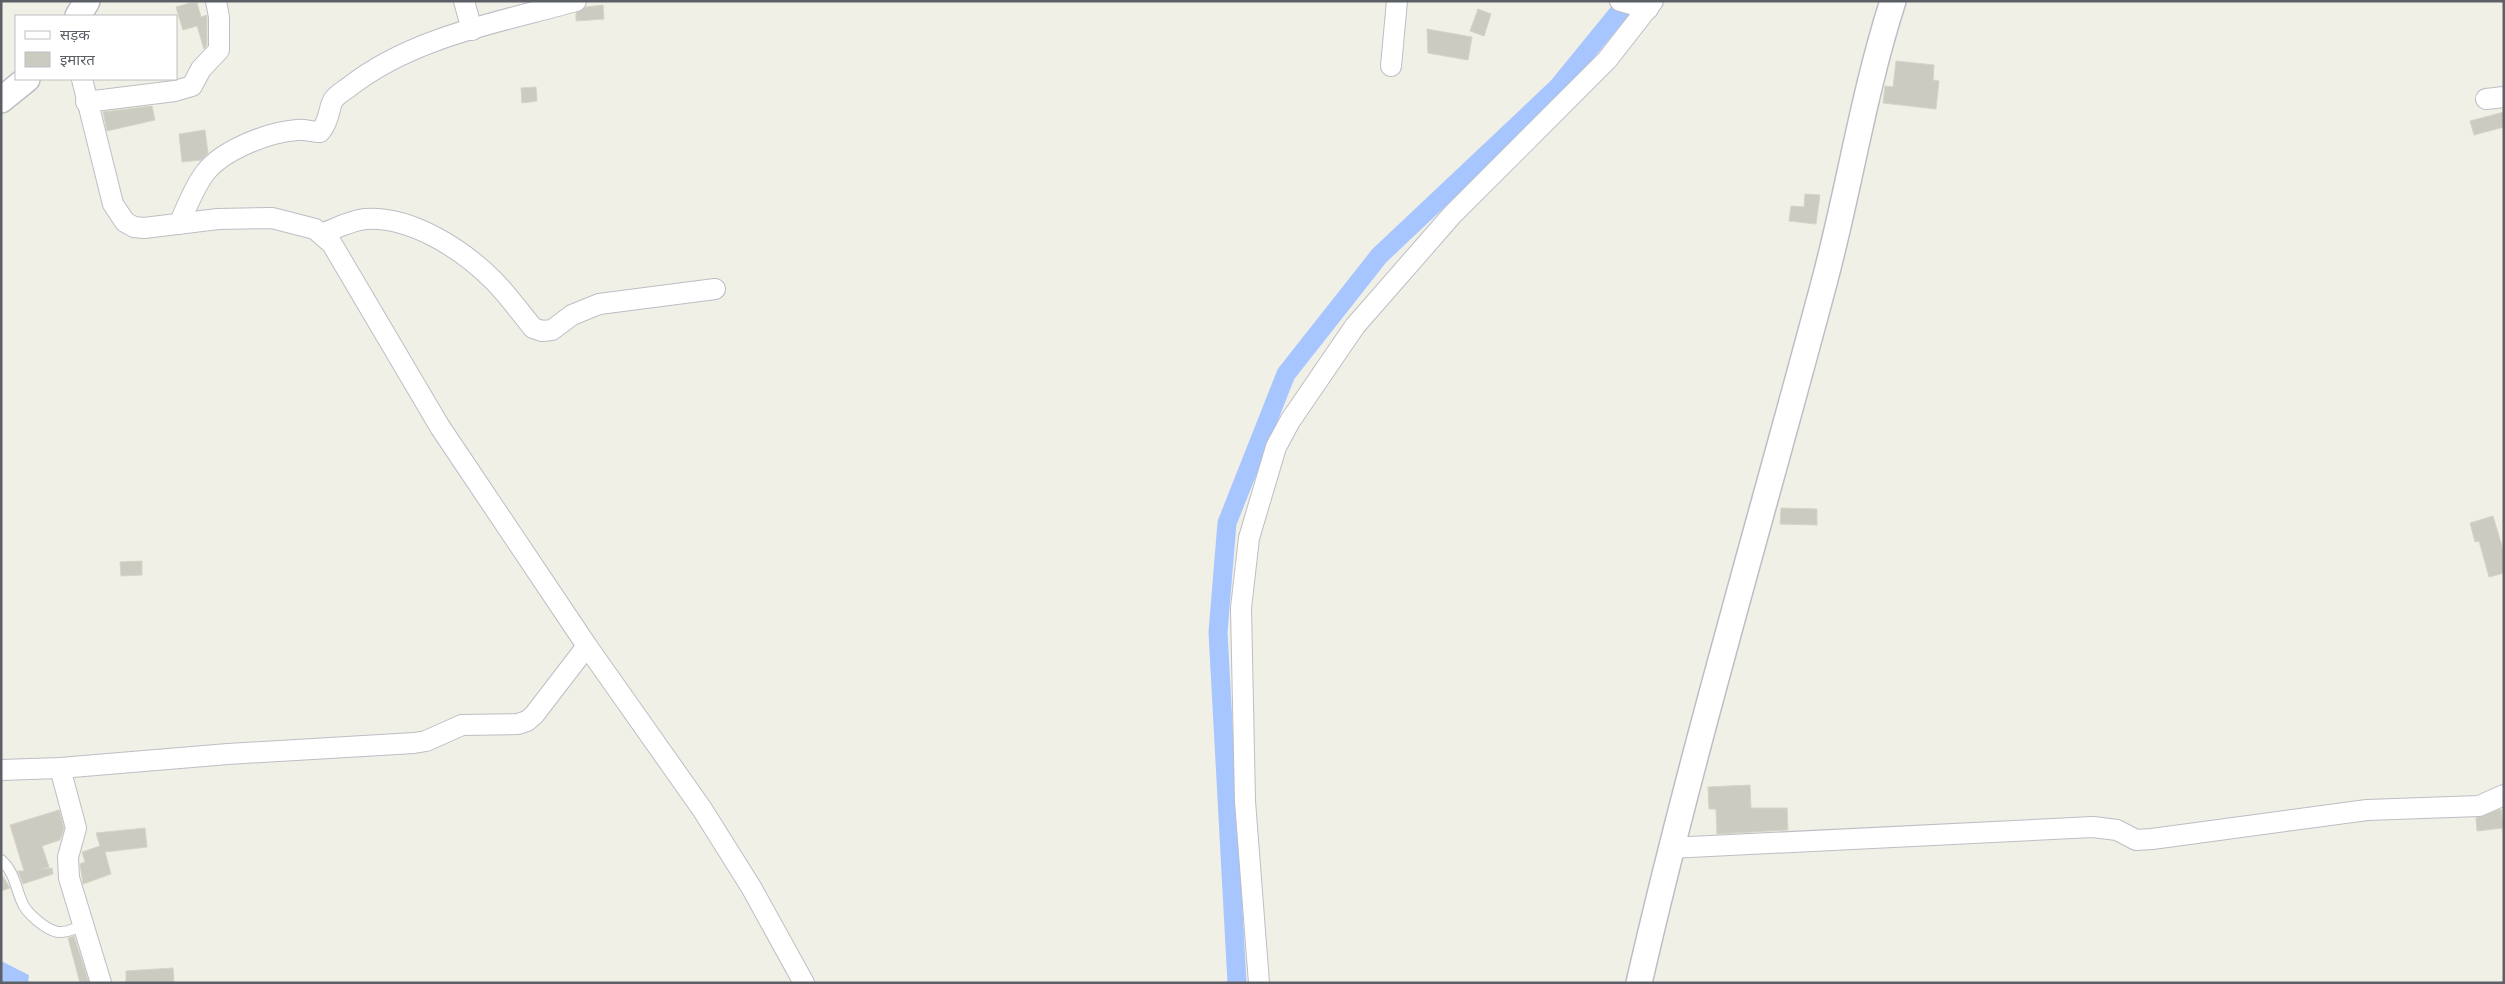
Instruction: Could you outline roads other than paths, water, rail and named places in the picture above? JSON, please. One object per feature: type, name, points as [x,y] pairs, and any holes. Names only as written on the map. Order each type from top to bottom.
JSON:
[{"type":"street","points":[[79,15],[86,1]]},
{"type":"street","points":[[86,102],[175,91],[192,86],[201,70],[219,50],[219,17],[216,1]]},
{"type":"street","points":[[464,1],[472,30]]},
{"type":"street","points":[[179,224],[203,174],[212,164],[239,147],[297,130],[320,132],[328,123],[333,99],[360,78],[417,49],[541,6],[576,1]]},
{"type":"street","points":[[1392,66],[1397,1]]},
{"type":"street","points":[[1259,983],[1245,801],[1241,608],[1249,538],[1276,447],[1290,421],[1354,326],[1452,215],[1607,60],[1647,6],[1620,1]]},
{"type":"street","points":[[1639,983],[1670,848],[1825,281],[1880,41],[1893,1]]},
{"type":"street","points":[[1,100],[26,80]]},
{"type":"street","points":[[82,80],[86,102],[113,204],[125,222],[134,227],[218,219],[272,218],[315,229],[332,244],[440,427],[587,646],[702,808],[751,887],[804,983]]},
{"type":"street","points":[[321,234],[363,220],[380,219],[418,230],[468,259],[494,281],[533,328],[542,332],[552,330],[572,315],[599,304],[715,289]]},
{"type":"street","points":[[1,770],[60,768],[228,754],[414,743],[426,741],[462,725],[518,724],[527,721],[534,715],[587,646]]},
{"type":"street","points":[[60,768],[76,828],[68,857],[69,878],[85,925],[101,983]]},
{"type":"street","points":[[1670,848],[2093,827],[2117,830],[2136,840],[2152,839],[2367,810],[2479,806],[2504,795]]},
{"type":"lane","points":[[1,860],[13,873],[24,906],[41,922],[57,932],[65,932],[85,925]]},
{"type":"water","points":[[1,961],[29,975],[28,983],[1,983]]},
{"type":"waterway","points":[[1237,983],[1218,632],[1227,523],[1286,374],[1379,256],[1558,87],[1628,1]]}]
